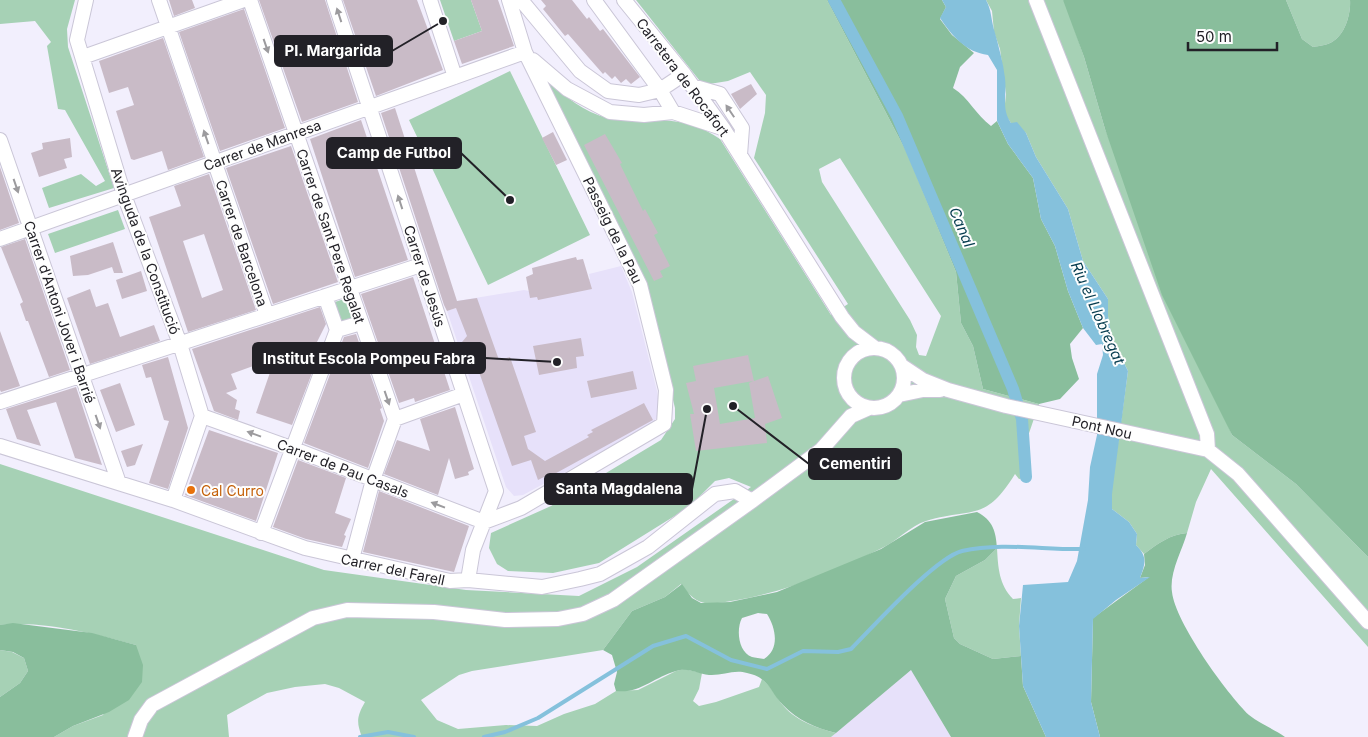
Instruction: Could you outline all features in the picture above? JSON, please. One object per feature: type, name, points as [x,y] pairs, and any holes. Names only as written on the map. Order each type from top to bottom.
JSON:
[{"type":"street","name":"Avinguda de la Constitució","points":[[86,0],[77,40],[124,195],[180,344],[202,416]]},
{"type":"street","name":"Carrer de Barcelona","points":[[159,0],[267,315]]},
{"type":"street","points":[[83,57],[244,0]]},
{"type":"street","name":"Carrer de Sant Pere Regalat","points":[[250,0],[395,419]]},
{"type":"street","name":"Carrer de Jesús","points":[[334,0],[496,491],[472,550],[468,580]]},
{"type":"street","points":[[430,0],[455,77]]},
{"type":"street","points":[[510,0],[525,52],[567,89],[610,112],[644,115],[673,112],[687,106],[695,90],[720,94],[742,128],[740,155]]},
{"type":"street","points":[[521,0],[580,71],[608,91],[639,95],[660,90],[684,74]]},
{"type":"street","points":[[594,0],[660,90],[673,112],[723,128]]},
{"type":"street","name":"Carretera de Rocafort","points":[[624,0],[684,74],[723,128],[842,317]]},
{"type":"street","points":[[1036,0],[1207,434],[1203,449],[1238,474],[1368,622]]},
{"type":"street","name":"Carrer de Manresa","points":[[0,239],[525,52]]},
{"type":"street","name":"Passeig de la Pau","points":[[484,522],[521,508],[664,424],[666,390],[640,285],[525,52]]},
{"type":"street","name":"Carrer d'Antoni Jover i Barrié","points":[[0,140],[119,483]]},
{"type":"street","points":[[0,402],[421,265]]},
{"type":"street","points":[[0,434],[2,447],[173,500],[261,533],[337,330],[325,296]]},
{"type":"street","points":[[842,317],[854,332],[875,348],[891,353],[902,366],[923,380],[948,390]]},
{"type":"street","points":[[839,428],[845,411],[846,390],[844,374],[851,359],[849,334],[842,317]]},
{"type":"street","points":[[337,330],[361,323]]},
{"type":"street","points":[[851,359],[864,350],[875,348]]},
{"type":"street","points":[[899,395],[904,378],[902,366]]},
{"type":"street","points":[[846,390],[857,403],[869,408]]},
{"type":"street","points":[[135,737],[141,720],[152,705],[313,618],[347,610],[434,612],[505,620],[558,619],[584,614],[613,600],[752,501],[821,450],[839,428],[852,416],[869,408],[884,406],[899,395],[923,390],[948,390]]},
{"type":"street","name":"Pont Nou","points":[[948,390],[1006,406],[1203,449]]},
{"type":"street","points":[[352,559],[373,480],[395,419],[464,394]]},
{"type":"street","points":[[173,500],[202,416]]},
{"type":"street","name":"Carrer de Pau Casals","points":[[202,416],[484,522]]},
{"type":"street","name":"Carrer del Farell","points":[[261,533],[305,548],[450,582],[468,580],[542,587],[587,578],[619,565],[648,547],[715,494],[735,491],[752,501]]},
{"type":"shaded area","points":[[621,266],[632,292],[657,391],[660,409],[656,419],[652,425],[523,495],[514,496],[506,487],[447,311],[459,307],[457,301],[524,290],[529,291],[590,279],[589,274]]},
{"type":"shaded area","points":[[911,669],[951,737],[831,737]]},
{"type":"green space","points":[[0,0],[75,0],[67,29],[68,47],[114,188],[49,208],[42,188],[81,174],[96,186],[105,181],[65,110],[58,109],[47,46],[51,42],[35,21],[0,24]]},
{"type":"green space","points":[[440,0],[471,0],[482,31],[454,41]]},
{"type":"green space","points":[[636,0],[827,0],[907,153],[956,272],[961,323],[973,346],[983,389],[1039,404],[1027,439],[1031,477],[1019,479],[1015,474],[1004,490],[986,507],[976,511],[920,523],[886,546],[818,577],[754,597],[710,604],[693,598],[681,584],[665,597],[632,611],[603,650],[472,671],[459,675],[421,700],[437,720],[458,729],[506,725],[537,726],[564,714],[595,704],[616,691],[638,690],[676,671],[684,669],[702,673],[699,689],[693,701],[699,706],[759,687],[762,679],[792,714],[813,726],[836,733],[831,737],[362,737],[358,719],[365,702],[339,688],[325,684],[295,687],[267,693],[227,715],[229,737],[54,737],[73,726],[103,715],[136,645],[51,626],[34,624],[0,625],[0,464],[324,570],[466,590],[579,596],[637,567],[751,487],[729,478],[715,481],[690,506],[599,563],[553,573],[508,571],[497,564],[489,548],[491,533],[551,506],[661,440],[675,419],[675,408],[645,287],[542,77],[576,103],[590,112],[601,116],[683,123],[707,131],[720,139],[831,315],[848,304],[754,158],[765,113],[766,95],[750,72],[728,81],[703,85]],"holes":[[[840,158],[941,316],[926,356],[919,355],[916,347],[917,335],[910,320],[822,182],[819,169]]]},
{"type":"green space","points":[[827,0],[942,0],[946,7],[940,19],[952,35],[974,53],[960,67],[953,88],[991,126],[997,121],[1008,144],[1033,178],[1041,219],[1055,246],[1068,291],[1083,328],[1070,344],[1072,358],[1079,379],[1060,399],[1039,404],[983,389],[973,346],[961,323],[956,272],[907,153]]},
{"type":"green space","points":[[986,0],[1063,0],[1065,2],[1084,57],[1105,129],[1232,435],[1296,484],[1368,557],[1368,647],[1211,469],[1196,502],[1187,533],[1169,538],[1144,554],[1136,545],[1137,534],[1129,522],[1112,509],[1111,494],[1128,371],[1112,339],[1108,316],[1108,299],[1083,261],[1068,209],[1036,157],[1026,133],[1011,123],[1004,113],[1006,94],[1000,49],[994,32],[992,11]]},
{"type":"green space","points":[[1063,0],[1286,0],[1302,39],[1313,47],[1330,43],[1337,39],[1344,29],[1348,18],[1350,0],[1368,0],[1368,557],[1296,484],[1232,435],[1162,295],[1105,129],[1084,57]]},
{"type":"green space","points":[[1286,0],[1350,0],[1344,29],[1337,39],[1332,42],[1313,47],[1302,39]]},
{"type":"green space","points":[[510,71],[590,235],[488,285],[409,120]]},
{"type":"green space","points":[[118,210],[125,229],[55,253],[48,234]]},
{"type":"green space","points":[[347,298],[355,320],[340,325],[332,303]]},
{"type":"green space","points":[[977,512],[987,519],[993,527],[997,548],[985,560],[956,576],[945,599],[954,638],[960,644],[993,659],[1021,656],[1023,686],[1046,737],[951,737],[911,670],[836,733],[821,729],[801,719],[778,700],[760,678],[742,672],[709,675],[681,670],[668,674],[640,688],[616,691],[614,684],[617,672],[612,655],[603,650],[632,611],[665,597],[682,584],[692,598],[701,603],[730,602],[777,592],[881,549],[925,522]],"holes":[[[758,613],[767,614],[773,626],[775,638],[772,650],[764,659],[752,657],[747,654],[741,645],[740,623],[742,618]]]},
{"type":"green space","points":[[1187,533],[1172,577],[1172,592],[1182,621],[1203,657],[1239,705],[1253,718],[1285,737],[1100,737],[1091,702],[1093,618],[1149,577],[1140,578],[1145,565],[1144,554],[1169,538]]},
{"type":"green space","points":[[997,548],[1002,582],[1013,599],[1021,598],[1019,626],[1021,656],[993,659],[960,644],[954,638],[945,599],[956,576],[985,560]]},
{"type":"green space","points":[[13,623],[92,633],[136,645],[143,665],[142,682],[129,700],[109,712],[73,726],[54,737],[0,737],[0,697],[20,683],[28,671],[24,658],[13,652],[0,650],[0,625]]},
{"type":"green space","points":[[0,650],[12,652],[24,658],[28,671],[20,683],[0,697]]},
{"type":"water","name":"Riu el Llobregat","points":[[942,0],[986,0],[1003,66],[1006,112],[1011,123],[1017,122],[1026,133],[1036,157],[1068,209],[1083,261],[1108,299],[1108,316],[1112,339],[1128,371],[1112,494],[1112,509],[1129,522],[1137,534],[1136,545],[1144,556],[1140,578],[1150,577],[1116,600],[1093,619],[1091,702],[1100,737],[1046,737],[1023,686],[1019,626],[1023,585],[1068,582],[1077,561],[1088,500],[1090,467],[1097,435],[1097,374],[1103,355],[1102,344],[1096,345],[1083,328],[1068,291],[1055,246],[1041,219],[1033,178],[1008,144],[997,121],[997,70],[988,55],[973,51],[950,31],[940,18],[946,7]]},
{"type":"building","points":[[169,0],[192,0],[195,8],[174,16]]},
{"type":"building","points":[[259,0],[325,0],[358,102],[302,122]]},
{"type":"building","points":[[343,0],[417,0],[443,70],[376,96]]},
{"type":"building","points":[[471,0],[498,0],[514,46],[462,64],[454,41],[482,31]]},
{"type":"building","points":[[541,0],[572,0],[587,19],[589,17],[600,31],[603,29],[640,77],[631,84],[626,79],[621,83],[615,76],[612,79],[605,72],[603,74],[568,34],[565,36],[543,9],[546,6]]},
{"type":"building","points":[[244,9],[285,128],[220,151],[179,32]]},
{"type":"building","points":[[163,38],[204,157],[168,170],[162,151],[134,160],[131,159],[116,111],[134,105],[128,87],[109,93],[99,61]]},
{"type":"building","points":[[751,84],[757,94],[740,109],[731,94]]},
{"type":"building","points":[[395,108],[457,301],[477,298],[499,360],[510,357],[536,432],[524,436],[528,449],[545,461],[589,437],[587,435],[593,432],[591,430],[644,403],[653,420],[549,477],[546,476],[538,480],[531,460],[512,466],[472,352],[466,351],[463,347],[462,342],[467,336],[456,308],[447,311],[444,305],[381,113]]},
{"type":"building","points":[[361,120],[408,260],[355,277],[310,139]]},
{"type":"building","points":[[553,132],[567,160],[556,165],[542,138]]},
{"type":"building","points":[[605,134],[622,163],[620,164],[643,211],[645,209],[658,233],[654,235],[670,266],[660,271],[663,277],[654,281],[584,145]]},
{"type":"building","points":[[70,138],[72,157],[64,159],[67,168],[39,177],[31,153],[43,149],[42,143]]},
{"type":"building","points":[[291,146],[338,282],[273,304],[226,168]]},
{"type":"building","points":[[0,167],[19,223],[0,230]]},
{"type":"building","points":[[209,174],[256,310],[188,332],[149,217],[181,206],[174,186]],"holes":[[[204,234],[223,290],[202,298],[183,241]]]},
{"type":"building","points":[[25,239],[70,370],[49,377],[28,321],[26,321],[20,304],[23,302],[1,247]]},
{"type":"building","points":[[113,242],[123,273],[114,273],[112,267],[88,275],[73,276],[70,256]]},
{"type":"building","points":[[576,257],[577,260],[583,259],[592,289],[538,300],[537,297],[530,298],[526,277],[533,274],[532,268]]},
{"type":"building","points":[[141,271],[147,291],[122,299],[116,280]]},
{"type":"building","points":[[413,277],[450,390],[415,402],[414,398],[399,403],[361,294]]},
{"type":"building","points":[[90,289],[96,307],[108,303],[120,337],[154,325],[160,341],[90,364],[67,298]]},
{"type":"building","points":[[320,307],[326,324],[317,342],[297,350],[311,356],[304,371],[312,373],[292,425],[256,413],[275,358],[231,374],[237,389],[226,393],[237,400],[235,409],[240,411],[238,420],[214,411],[192,349]]},
{"type":"building","points":[[0,331],[20,386],[1,392],[0,390]]},
{"type":"building","points":[[356,334],[382,408],[380,409],[384,421],[368,468],[304,443],[344,337]]},
{"type":"building","points":[[581,338],[584,356],[576,357],[577,368],[539,375],[533,346]]},
{"type":"building","points":[[748,355],[754,381],[768,376],[782,418],[765,424],[767,443],[696,451],[690,414],[694,414],[686,383],[696,381],[693,366]],"holes":[[[753,381],[749,383],[755,418],[720,424],[714,388]]]},
{"type":"building","points":[[168,357],[188,428],[168,489],[149,483],[169,421],[164,420],[151,377],[146,378],[142,365]]},
{"type":"building","points":[[633,371],[637,389],[591,398],[587,381]]},
{"type":"building","points":[[120,383],[135,425],[116,432],[100,390]]},
{"type":"building","points":[[76,387],[102,465],[75,458],[56,402],[27,410],[41,446],[17,439],[6,409]]},
{"type":"building","points":[[455,407],[474,469],[468,472],[469,475],[455,479],[449,458],[438,495],[384,474],[397,440],[430,451],[420,419]]},
{"type":"building","points":[[209,430],[278,453],[256,521],[185,495]]},
{"type":"building","points":[[143,444],[135,465],[127,467],[121,451]]},
{"type":"building","points":[[298,460],[346,478],[335,513],[351,519],[344,535],[346,536],[342,547],[306,539],[273,527]]},
{"type":"building","points":[[379,491],[469,526],[454,572],[363,552]]},
{"type":"waterway","name":"Canal","points":[[834,0],[897,116],[1013,389],[1022,419],[1026,477]]},
{"type":"waterway","points":[[484,737],[505,732],[538,718],[653,646],[686,636],[731,660],[767,669],[803,651],[838,652],[851,649],[921,579],[950,556],[962,551],[992,547],[1084,549]]},
{"type":"waterway","points":[[360,737],[388,732],[414,737]]},
{"type":"place","name":"Pl. Margarida","points":[[443,21]]},
{"type":"place","name":"Camp de Futbol","points":[[510,200]]},
{"type":"place","name":"Institut Escola Pompeu Fabra","points":[[557,362]]},
{"type":"place","name":"Cementiri","points":[[733,406]]},
{"type":"place","name":"Santa Magdalena","points":[[707,409]]},
{"type":"place","name":"Cal Curro","points":[[191,490]]}]
